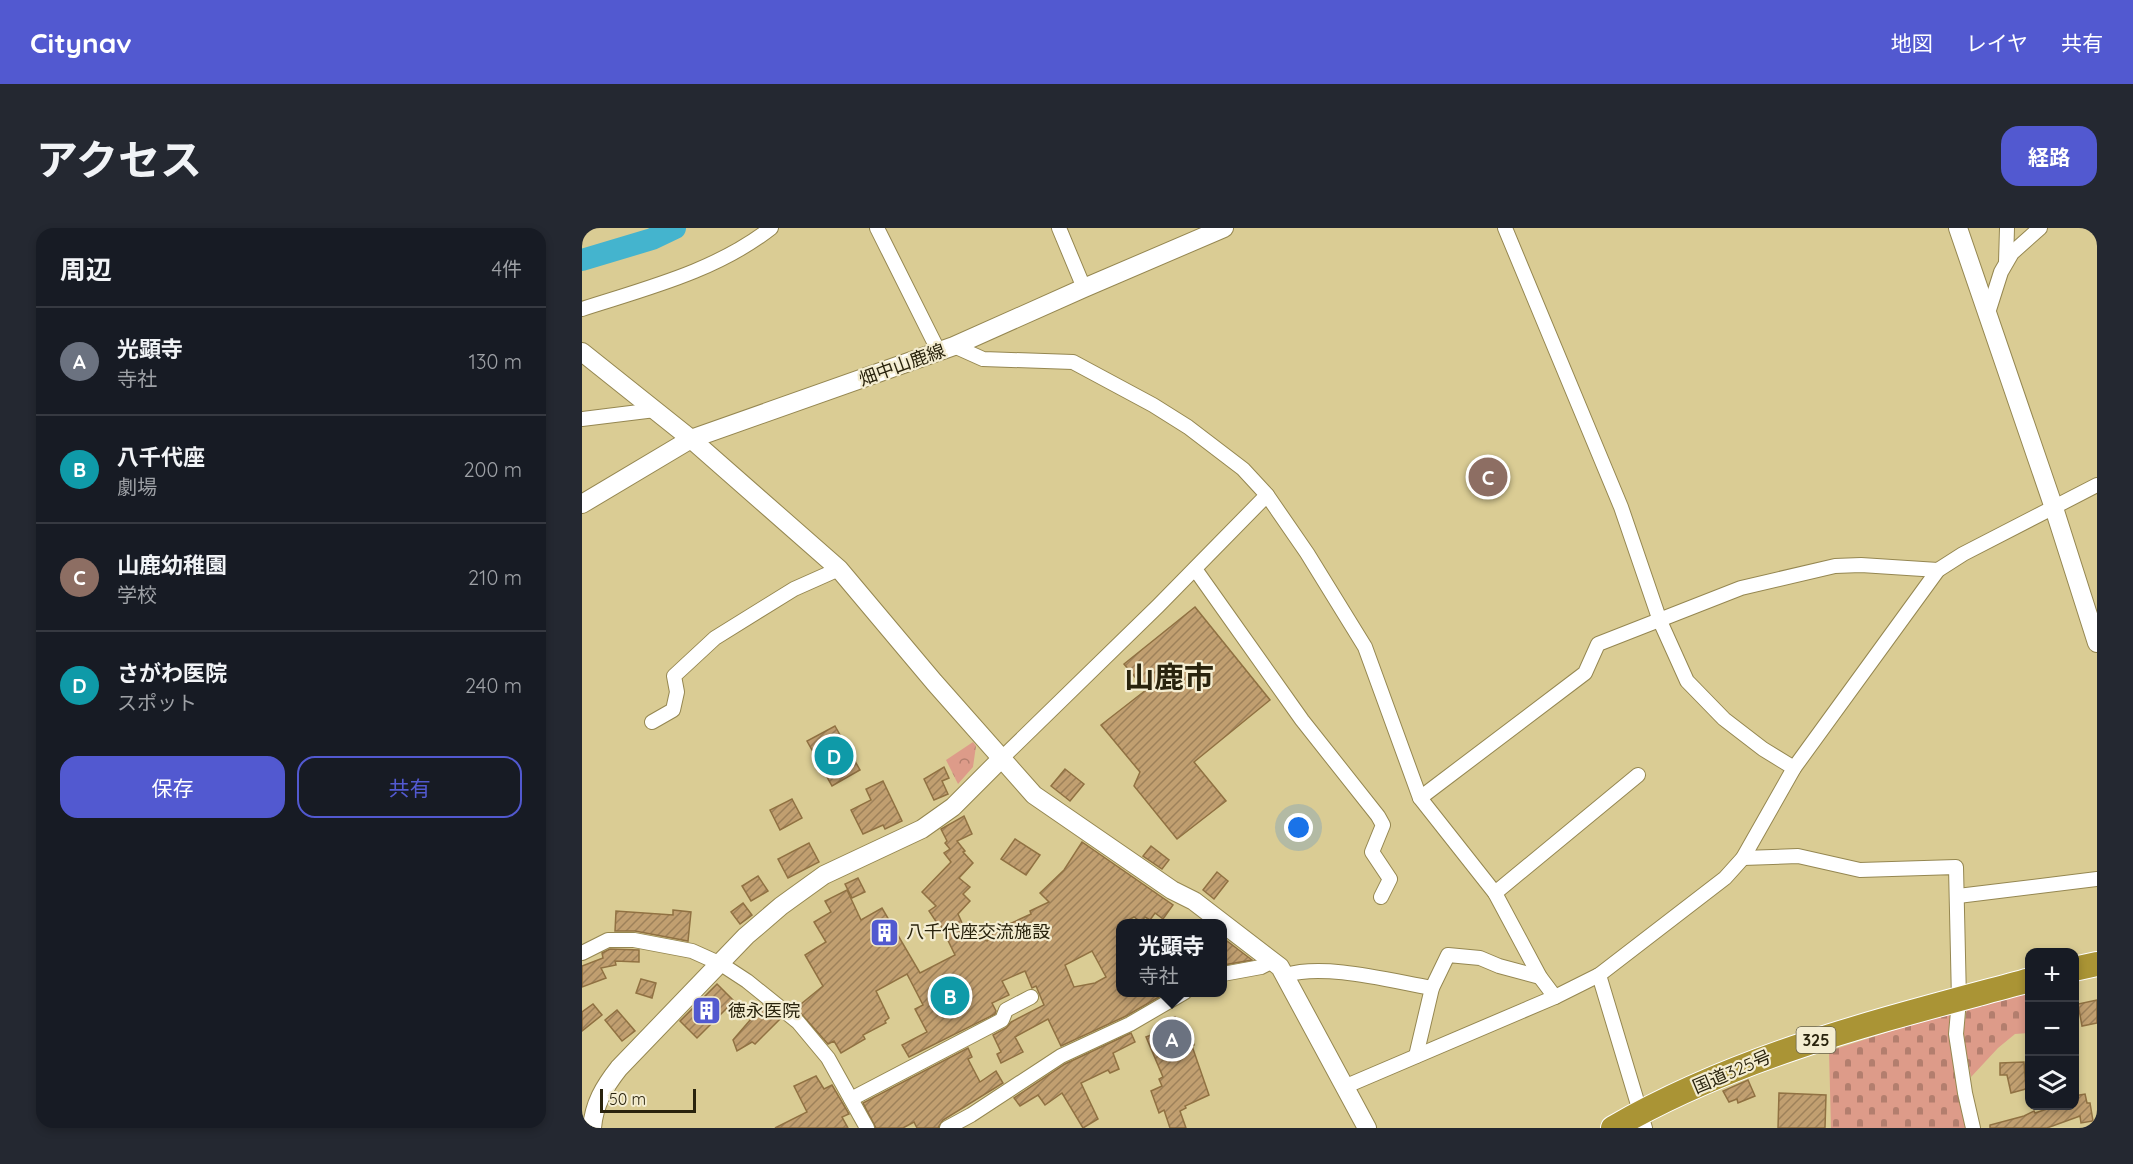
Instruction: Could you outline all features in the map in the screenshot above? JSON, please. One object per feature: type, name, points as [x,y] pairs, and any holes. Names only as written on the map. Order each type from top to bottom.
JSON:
[{"type":"highway","points":[[2079,968],[2097,964]]},
{"type":"highway","name":"国道325号","points":[[1613,1128],[1643,1120],[1764,1057],[1858,1026],[2025,982]]},
{"type":"street","points":[[582,309],[696,272],[751,243],[771,228]]},
{"type":"street","points":[[877,228],[946,349],[983,359],[1073,362],[1153,405],[1188,427],[1243,469],[1267,495],[1307,553],[1365,647],[1420,798],[1495,892],[1540,977],[1555,997]]},
{"type":"street","points":[[1059,228],[1083,288]]},
{"type":"street","name":"畑中山鹿線","points":[[582,504],[691,439],[946,349],[1224,228]]},
{"type":"street","points":[[1505,228],[1621,507],[1660,621],[1687,681],[1724,719],[1794,768]]},
{"type":"street","points":[[1958,228],[2054,508],[2097,643]]},
{"type":"street","points":[[2006,263],[2007,228]]},
{"type":"street","points":[[1988,313],[2001,272],[2012,253],[2040,228]]},
{"type":"street","points":[[582,352],[691,439],[839,569],[934,682],[1034,795],[1217,919]]},
{"type":"street","points":[[582,419],[655,410]]},
{"type":"street","points":[[1344,1087],[1555,997],[1599,975],[1725,878],[1743,858],[1794,768],[1938,570],[1963,554],[2097,485]]},
{"type":"street","points":[[592,1128],[593,1116],[602,1091],[619,1068],[746,936],[789,900],[824,875],[922,828],[953,807],[1195,570],[1267,495]]},
{"type":"street","points":[[1420,798],[1585,673],[1598,644],[1741,588],[1835,566],[1861,565],[1938,570]]},
{"type":"street","points":[[652,722],[673,710],[677,692],[674,676],[715,638],[794,589],[839,569]]},
{"type":"street","points":[[1195,570],[1302,720],[1378,816],[1383,825],[1372,852],[1390,879],[1381,897]]},
{"type":"street","points":[[1495,892],[1638,775]]},
{"type":"street","points":[[1743,858],[1798,856],[1860,870],[1956,867],[1959,1000],[1956,1034],[1973,1128]]},
{"type":"street","points":[[1958,896],[2097,879]]},
{"type":"street","points":[[1227,927],[1273,961],[1286,975],[1367,1128]]},
{"type":"street","points":[[582,953],[608,940],[634,940],[692,951],[721,964],[747,981],[798,1022],[828,1058],[867,1128]]},
{"type":"street","points":[[1416,1056],[1432,988],[1448,955],[1480,958],[1499,966],[1540,977]]},
{"type":"street","points":[[1227,973],[1261,967],[1273,961]]},
{"type":"street","points":[[1286,975],[1335,972],[1432,988]]},
{"type":"street","points":[[1599,975],[1643,1120]]},
{"type":"street","points":[[851,1099],[1002,1020],[1006,1010],[1031,997]]},
{"type":"street","points":[[948,1128],[1061,1056],[1130,1024],[1178,997]]},
{"type":"green space","points":[[973,742],[976,746],[973,767],[958,784],[946,760]]},
{"type":"green space","points":[[2025,994],[2025,1033],[2015,1034],[1998,1048],[1971,1077],[1963,1035],[1967,1007]]},
{"type":"green space","points":[[1951,1012],[1949,1034],[1966,1128],[1831,1128],[1829,1051]]},
{"type":"building","points":[[1195,607],[1270,700],[1194,762],[1226,801],[1177,839],[1134,786],[1140,772],[1101,725],[1146,690],[1124,664]]},
{"type":"building","points":[[835,726],[860,770],[832,786],[807,741]]},
{"type":"building","points":[[944,767],[949,778],[942,781],[948,794],[934,800],[924,779]]},
{"type":"building","points":[[1065,769],[1084,784],[1070,801],[1051,786]]},
{"type":"building","points":[[883,781],[902,821],[885,829],[883,825],[863,834],[851,810],[871,800],[866,789]]},
{"type":"building","points":[[792,799],[802,818],[780,830],[770,810]]},
{"type":"building","points":[[964,816],[972,834],[957,841],[973,863],[959,878],[970,887],[963,894],[970,901],[958,914],[968,936],[978,934],[987,941],[994,933],[1049,902],[1040,893],[1064,870],[1082,842],[1173,905],[1163,919],[1155,913],[1151,919],[1134,917],[1116,919],[1116,997],[1159,997],[1126,1016],[1061,1046],[1048,1019],[1015,1037],[1023,1052],[1001,1063],[997,1054],[1001,1052],[993,1035],[1006,1028],[1011,1022],[1044,1005],[1036,986],[1032,988],[1025,971],[1002,981],[1009,995],[992,1003],[995,1014],[909,1057],[902,1045],[927,1032],[915,1009],[923,1005],[907,974],[876,991],[889,1018],[885,1021],[886,1023],[863,1035],[865,1039],[841,1053],[834,1041],[828,1044],[796,1008],[823,986],[805,955],[826,942],[814,922],[831,912],[825,901],[847,890],[861,920],[882,908],[920,973],[955,955],[939,922],[937,923],[929,911],[936,906],[922,892],[951,862],[944,853],[950,849],[945,843],[947,841],[941,829]],"holes":[[[1092,951],[1106,977],[1095,983],[1074,987],[1065,965]]]},
{"type":"building","points":[[1015,839],[1040,855],[1026,875],[1001,859]]},
{"type":"building","points":[[809,843],[819,862],[788,878],[778,859]]},
{"type":"building","points":[[1151,846],[1169,860],[1162,869],[1143,856]]},
{"type":"building","points":[[1217,872],[1228,881],[1214,899],[1203,890]]},
{"type":"building","points":[[758,876],[768,891],[751,901],[742,886]]},
{"type":"building","points":[[858,878],[865,892],[852,898],[845,884]]},
{"type":"building","points":[[743,903],[752,915],[740,924],[731,912]]},
{"type":"building","points":[[673,910],[691,912],[688,941],[635,931],[615,931],[616,911],[673,915]]},
{"type":"building","points":[[1227,941],[1231,944],[1252,960],[1227,964]]},
{"type":"building","points":[[610,949],[639,950],[639,962],[615,961],[616,965],[601,968],[606,978],[582,987],[582,966],[603,958],[602,953]]},
{"type":"building","points":[[641,979],[656,983],[652,998],[636,993]]},
{"type":"building","name":"徳永医院","points":[[717,984],[734,1001],[697,1038],[680,1021]]},
{"type":"building","points":[[2097,1000],[2097,1023],[2082,1026],[2079,1004]]},
{"type":"building","points":[[593,1004],[602,1015],[582,1031],[582,1012]]},
{"type":"building","points":[[763,1005],[780,1019],[755,1044],[752,1042],[737,1051],[733,1040]]},
{"type":"building","points":[[617,1010],[635,1031],[622,1041],[605,1020]]},
{"type":"building","points":[[1175,1017],[1178,1024],[1183,1022],[1187,1028],[1209,1095],[1185,1106],[1186,1108],[1180,1111],[1186,1128],[1170,1128],[1164,1110],[1159,1113],[1151,1091],[1162,1086],[1159,1079],[1163,1077],[1146,1037],[1167,1029],[1164,1022]]},
{"type":"building","points":[[1131,1033],[1135,1042],[1113,1053],[1119,1069],[1110,1073],[1108,1070],[1081,1083],[1098,1119],[1083,1128],[1062,1093],[1045,1105],[1038,1095],[1020,1106],[1014,1098],[1065,1064]]},
{"type":"building","points":[[968,1048],[972,1057],[968,1059],[980,1082],[996,1071],[1003,1083],[943,1120],[938,1128],[917,1128],[914,1122],[903,1128],[876,1128],[863,1103]]},
{"type":"building","points":[[2024,1062],[2025,1089],[2011,1093],[2007,1075],[2000,1075],[2000,1063]]},
{"type":"building","points":[[816,1076],[824,1089],[832,1085],[849,1114],[842,1117],[848,1128],[775,1128],[807,1112],[794,1086]]},
{"type":"building","points":[[1748,1080],[1755,1096],[1738,1103],[1737,1099],[1729,1102],[1723,1091]]},
{"type":"building","points":[[1779,1093],[1826,1095],[1825,1128],[1778,1128]]},
{"type":"building","points":[[2085,1094],[2087,1103],[2090,1103],[2093,1121],[2081,1123],[2080,1116],[2047,1128],[1990,1128],[1990,1125],[2034,1111],[2035,1113],[2044,1110],[2079,1110],[2079,1095]]},
{"type":"waterway","points":[[582,260],[652,239],[675,228]]},
{"type":"place","name":"山鹿幼稚園","points":[[1488,477]]},
{"type":"place","name":"さがわ医院","points":[[834,756]]},
{"type":"place","name":"八千代座交流施設","points":[[885,932]]},
{"type":"place","name":"八千代座","points":[[950,996]]},
{"type":"place","name":"徳永医院","points":[[707,1011]]},
{"type":"place","name":"光顕寺","points":[[1172,1039]]},
{"type":"district","name":"山鹿市","points":[[1169,678]]}]
